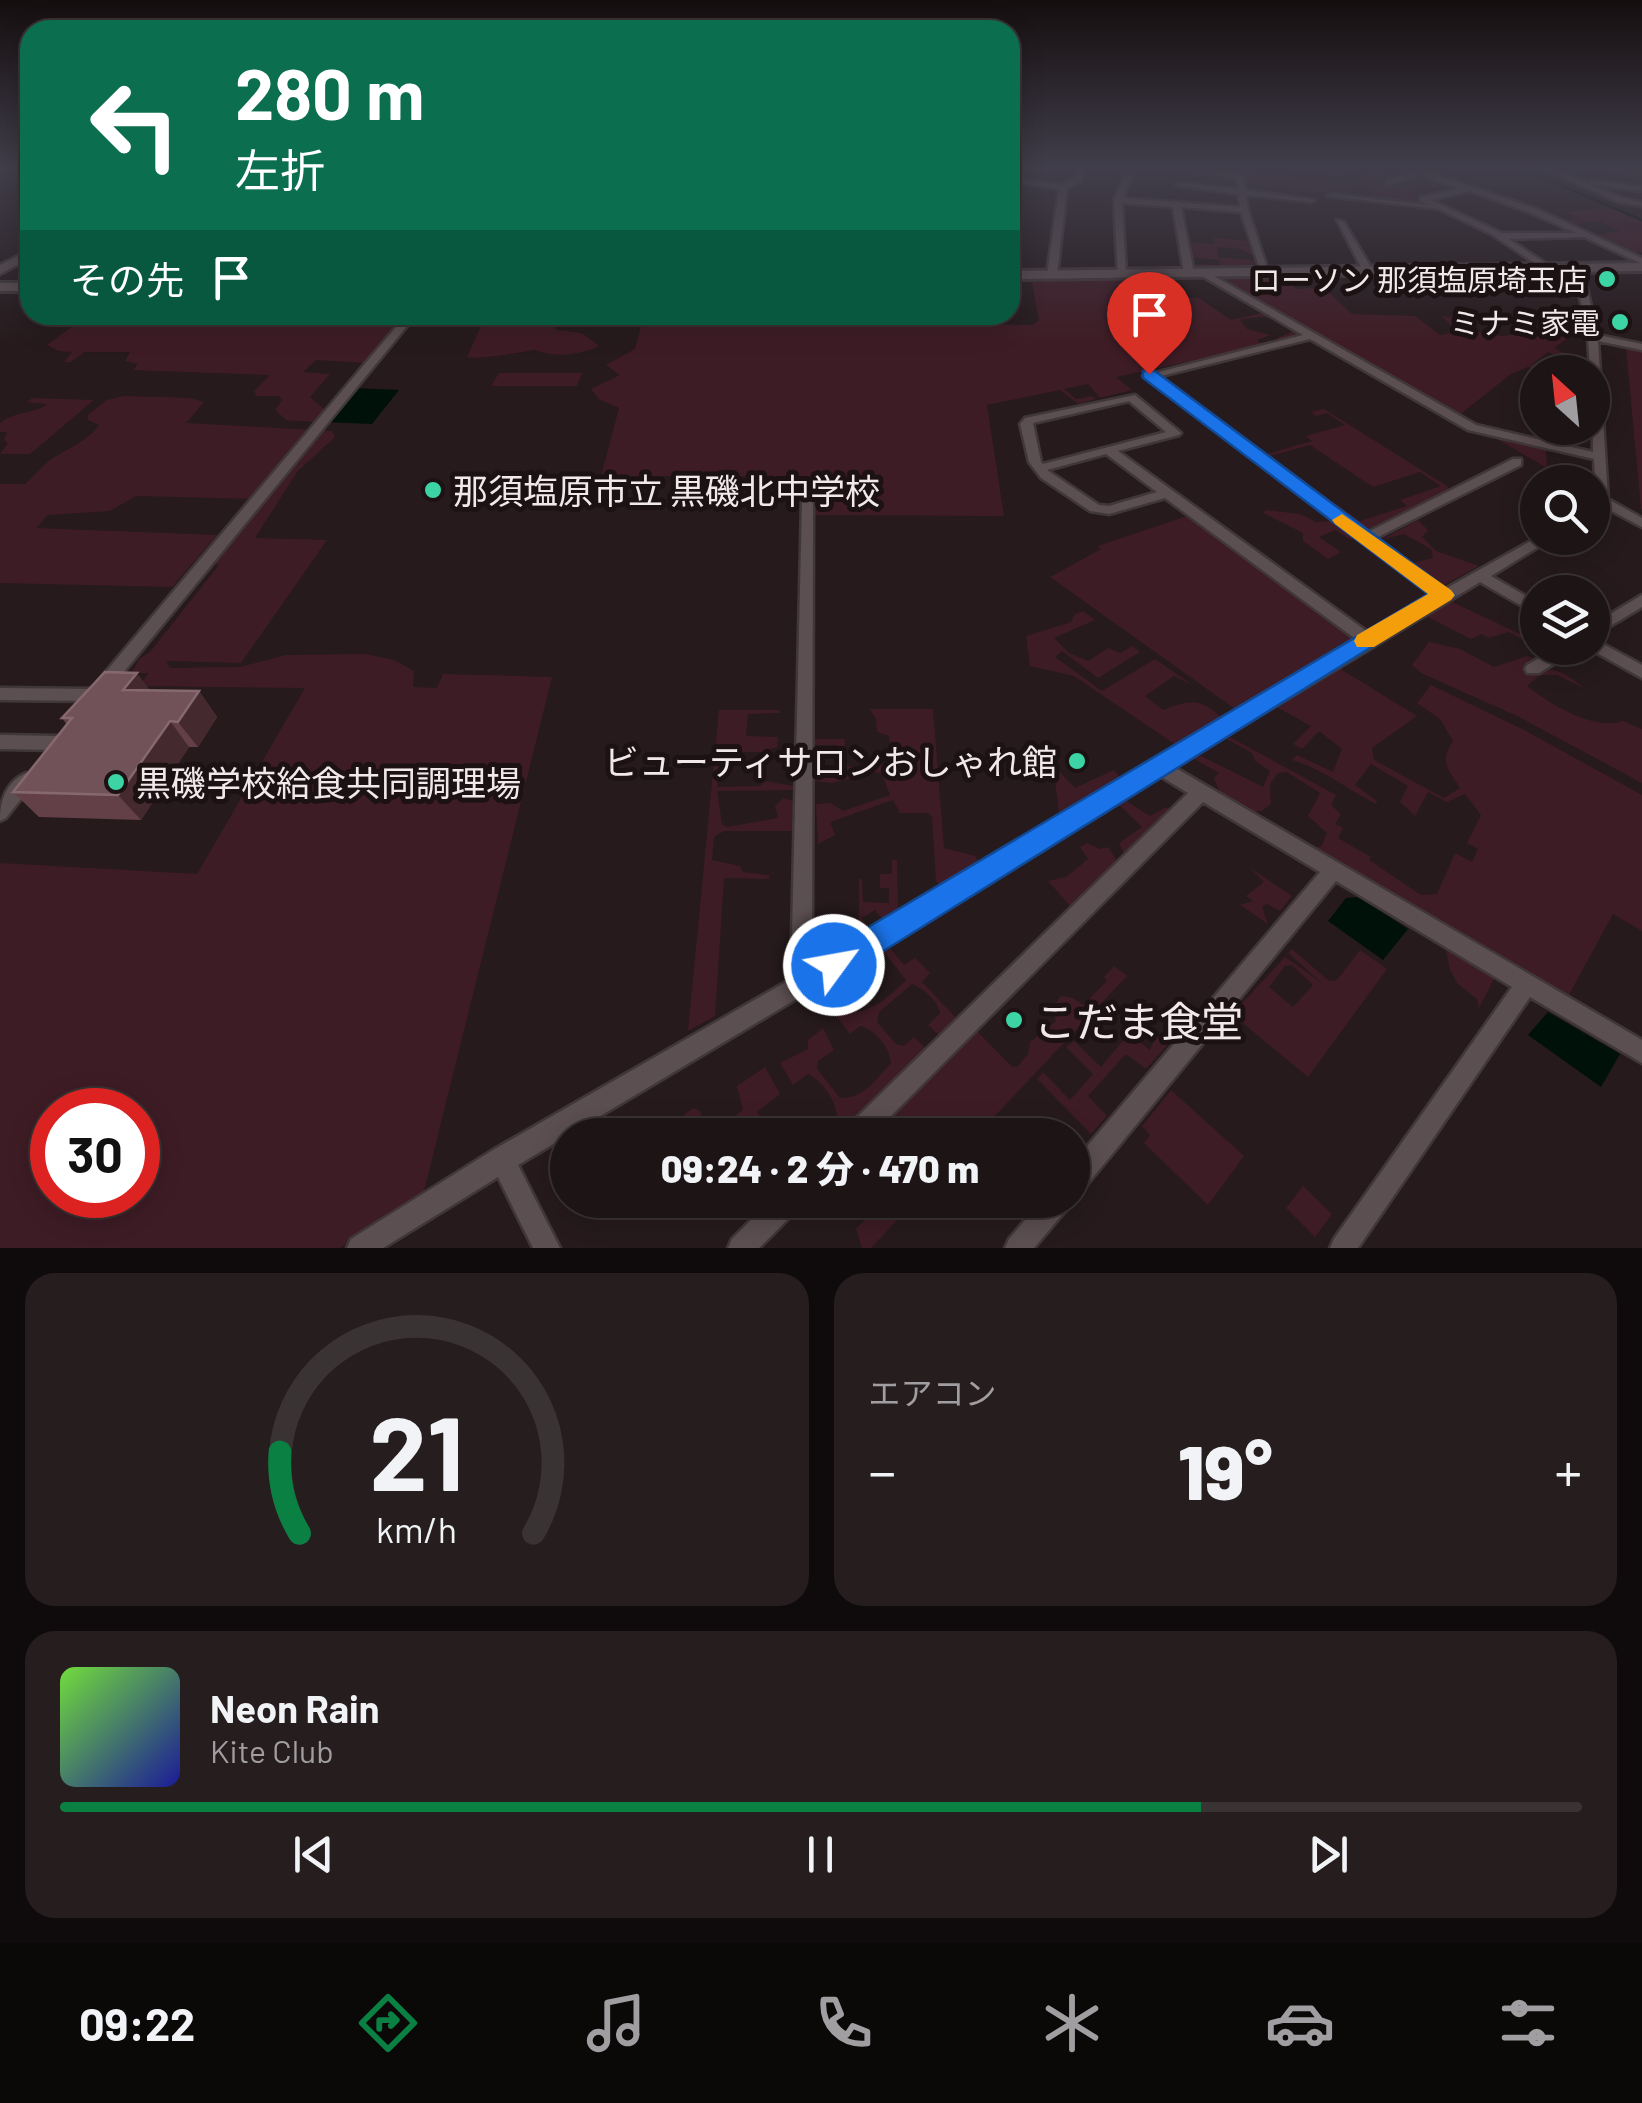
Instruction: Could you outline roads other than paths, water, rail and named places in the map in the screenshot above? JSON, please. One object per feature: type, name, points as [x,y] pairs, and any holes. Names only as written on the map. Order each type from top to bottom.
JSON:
[{"type":"main road","points":[[1020,275],[1548,269],[1642,264]]},
{"type":"street","points":[[1052,275],[1058,226]]},
{"type":"street","points":[[1119,226],[1121,274]]},
{"type":"street","points":[[1183,226],[1195,273],[1472,428],[1600,457]]},
{"type":"street","points":[[1250,226],[1266,272]]},
{"type":"street","points":[[1342,226],[1368,271]]},
{"type":"street","points":[[1481,226],[1548,269]]},
{"type":"street","points":[[1565,226],[1642,264]]},
{"type":"street","points":[[1501,236],[1590,236]]},
{"type":"street","points":[[1578,268],[1594,337],[1600,465]]},
{"type":"street","points":[[0,694],[92,701],[404,325]]},
{"type":"street","points":[[1310,336],[1148,376],[1444,595]]},
{"type":"street","points":[[1594,337],[1642,347]]},
{"type":"street","points":[[1040,468],[1175,432],[1126,396],[1029,420],[1026,424],[1040,468],[1094,508],[1108,510],[1165,494]]},
{"type":"street","points":[[1108,450],[1367,640]]},
{"type":"street","points":[[1366,538],[1517,462]]},
{"type":"street","points":[[801,984],[807,505]]},
{"type":"street","points":[[1610,511],[1642,524]]},
{"type":"street","points":[[360,1248],[1367,640],[1520,553]]},
{"type":"street","points":[[1480,575],[1520,599]]},
{"type":"street","points":[[1610,620],[1642,600]]},
{"type":"street","points":[[1610,653],[1642,672]]},
{"type":"street","points":[[1534,669],[1540,665]]},
{"type":"street","points":[[0,742],[56,744]]},
{"type":"street","points":[[1158,766],[1642,1052]]},
{"type":"street","points":[[0,813],[34,771]]},
{"type":"street","points":[[872,1118],[1202,792]]},
{"type":"street","points":[[1090,1161],[1332,872]]},
{"type":"street","points":[[1343,1248],[1525,986]]},
{"type":"street","points":[[502,1159],[547,1248]]},
{"type":"street","points":[[741,1248],[771,1218]]},
{"type":"street","points":[[1018,1248],[1043,1218]]},
{"type":"place","name":"ローソン 那須塩原埼玉店","points":[[1607,279]]},
{"type":"place","name":"ミナミ家電","points":[[1620,322]]},
{"type":"place","name":"那須塩原市立 黒磯北中学校","points":[[433,490]]},
{"type":"place","name":"ビューティサロンおしゃれ館","points":[[1077,761]]},
{"type":"place","name":"黒磯学校給食共同調理場","points":[[116,782]]},
{"type":"place","name":"こだま食堂","points":[[1014,1020]]}]
